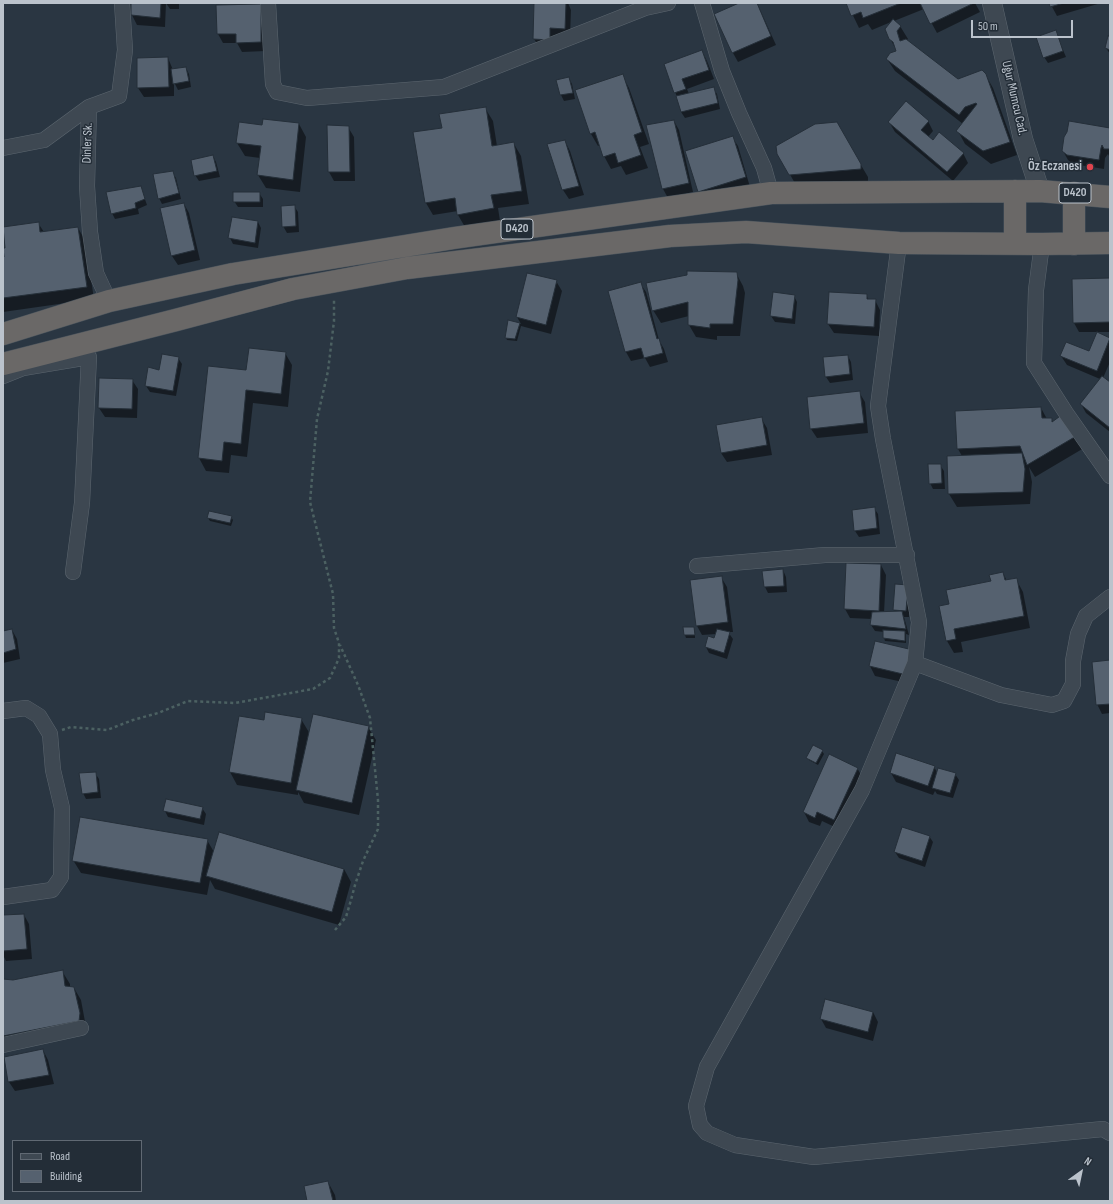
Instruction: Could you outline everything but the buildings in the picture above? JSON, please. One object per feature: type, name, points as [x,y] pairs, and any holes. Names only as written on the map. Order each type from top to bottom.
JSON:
[{"type":"highway","points":[[1015,191],[1015,244]]},
{"type":"highway","name":"D420","points":[[3,334],[108,301],[233,274],[454,238],[771,193],[1040,191],[1110,197]]},
{"type":"highway","points":[[1074,193],[1074,244]]},
{"type":"highway","points":[[3,364],[294,289],[407,268],[670,236],[746,232],[899,243],[1110,243]]},
{"type":"street","name":"Dinler Sk.","points":[[108,301],[96,273],[90,232],[87,186],[89,107],[119,96],[125,50],[122,3]]},
{"type":"street","points":[[268,3],[273,84],[277,92],[307,98],[444,87],[643,5],[668,3]]},
{"type":"street","points":[[702,3],[722,71],[764,168],[771,193]]},
{"type":"street","name":"Uğur Mumcu Cad.","points":[[992,3],[1023,139],[1040,191]]},
{"type":"street","points":[[3,148],[44,140],[89,107]]},
{"type":"street","points":[[899,243],[878,406],[919,622],[915,663],[862,790],[707,1068],[696,1106],[700,1125],[707,1133],[735,1145],[814,1157],[1103,1129],[1110,1133]]},
{"type":"street","points":[[1042,244],[1036,290],[1034,363],[1066,413],[1110,476]]},
{"type":"street","points":[[3,376],[23,368],[89,357],[82,503],[73,572]]},
{"type":"street","points":[[697,566],[825,555],[907,555]]},
{"type":"street","points":[[915,663],[1001,695],[1052,705],[1064,701],[1073,684],[1073,661],[1078,634],[1086,616],[1110,597]]},
{"type":"street","points":[[3,711],[26,708],[40,716],[50,734],[53,770],[62,808],[61,877],[52,890],[3,896]]},
{"type":"street","points":[[3,1045],[81,1028]]},
{"type":"path","points":[[334,282],[334,321],[328,371],[317,420],[310,502],[333,594],[334,628],[370,718],[378,800],[378,829],[363,861],[346,917],[335,930]]},
{"type":"path","points":[[50,734],[71,727],[107,730],[188,701],[235,702],[313,689],[330,678],[339,658],[339,643]]},
{"type":"place","name":"Öz Eczanesi","points":[[1090,167]]}]
